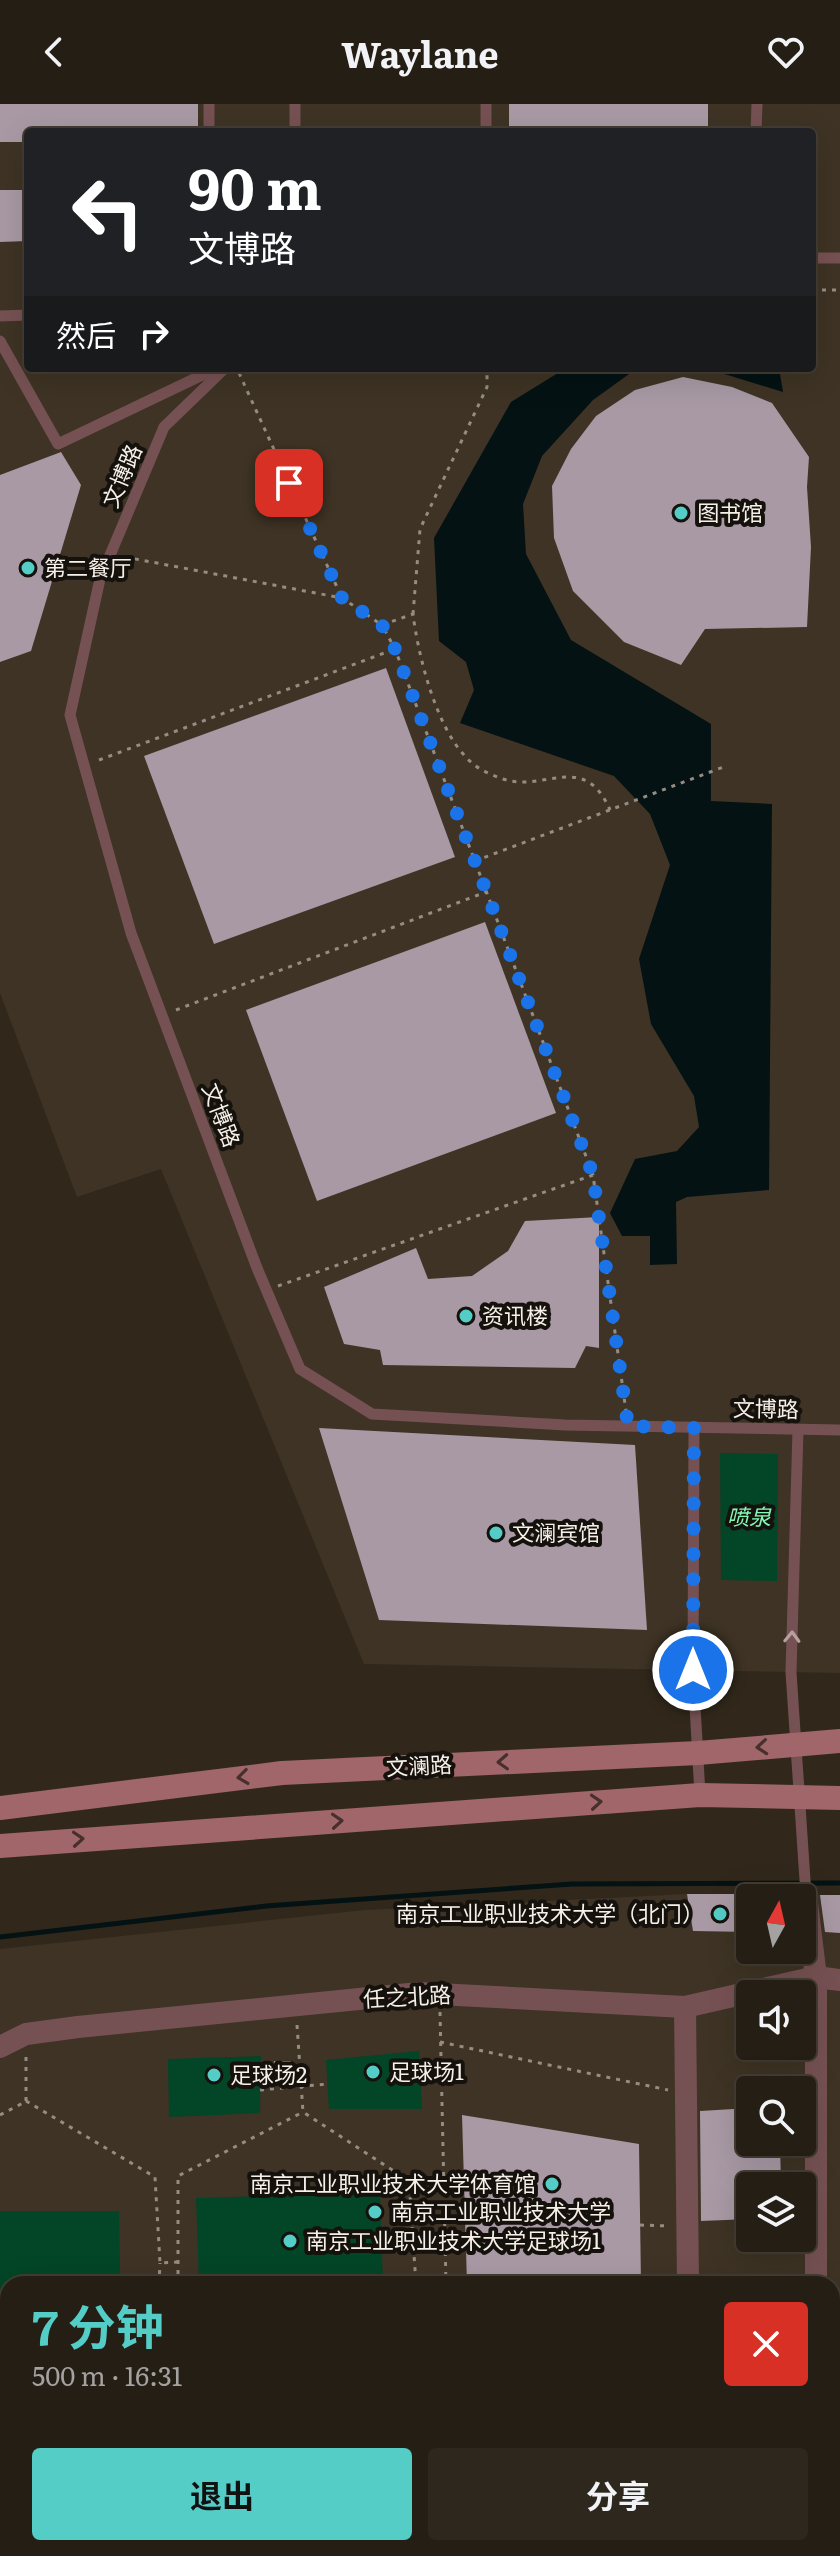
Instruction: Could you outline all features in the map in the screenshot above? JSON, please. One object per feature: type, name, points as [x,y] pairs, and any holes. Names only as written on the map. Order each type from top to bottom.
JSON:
[{"type":"main road","name":"文澜路","points":[[0,1808],[282,1773],[698,1753],[840,1741]]},
{"type":"main road","points":[[0,1846],[700,1795],[840,1798]]},
{"type":"street","points":[[814,1964],[816,2276]]},
{"type":"street","points":[[816,1977],[840,1980]]},
{"type":"street","name":"任之北路","points":[[0,2047],[26,2034],[440,1993],[685,2007],[816,1977]]},
{"type":"street","points":[[685,2007],[688,2276]]},
{"type":"lane","points":[[209,104],[209,128]]},
{"type":"lane","points":[[295,104],[295,128]]},
{"type":"lane","points":[[486,104],[486,128]]},
{"type":"lane","points":[[756,128],[757,104]]},
{"type":"lane","points":[[816,258],[840,258]]},
{"type":"lane","points":[[0,316],[24,315]]},
{"type":"lane","points":[[0,341],[58,444],[209,372]]},
{"type":"lane","name":"文博路","points":[[221,372],[164,427],[100,579],[70,715],[131,933],[266,1290],[300,1369],[372,1414],[628,1426],[840,1430]]},
{"type":"lane","points":[[694,1428],[693,1670],[700,1795]]},
{"type":"lane","points":[[798,1430],[791,1672],[805,1884]]},
{"type":"path","points":[[816,290],[840,290]]},
{"type":"path","points":[[238,372],[342,598]]},
{"type":"path","points":[[487,372],[487,387],[420,529],[413,614],[423,670],[451,736],[464,756],[479,769],[506,780],[565,775],[585,780],[603,792],[610,810]]},
{"type":"path","points":[[111,554],[342,598],[382,625],[395,649],[593,1175],[628,1426]]},
{"type":"path","points":[[382,625],[413,614]]},
{"type":"path","points":[[84,765],[395,649]]},
{"type":"path","points":[[475,861],[726,766]]},
{"type":"path","points":[[162,1015],[486,892]]},
{"type":"path","points":[[266,1290],[593,1175]]},
{"type":"path","points":[[440,1993],[446,2276]]},
{"type":"path","points":[[295,2006],[303,2112]]},
{"type":"path","points":[[26,2034],[26,2101]]},
{"type":"path","points":[[440,2042],[686,2094]]},
{"type":"path","points":[[281,2082],[282,2088]]},
{"type":"path","points":[[260,2090],[328,2084]]},
{"type":"path","points":[[0,2115],[26,2101]]},
{"type":"path","points":[[26,2101],[155,2177],[159,2276]]},
{"type":"path","points":[[178,2276],[178,2176],[303,2112]]},
{"type":"path","points":[[303,2112],[409,2181],[415,2276]]},
{"type":"path","points":[[640,2225],[687,2228]]},
{"type":"path","points":[[444,2235],[465,2237]]},
{"type":"path","points":[[160,2263],[178,2262]]},
{"type":"shaded area","points":[[0,104],[840,104],[840,1673],[364,1664],[161,1169],[77,1197],[0,993]]},
{"type":"shaded area","points":[[560,372],[632,372],[593,400],[542,456],[523,504],[526,554],[571,640],[711,724],[711,801],[772,804],[769,1190],[687,1197],[676,1202],[677,1264],[650,1265],[650,1236],[622,1236],[610,1213],[635,1159],[677,1151],[699,1127],[694,1096],[651,1024],[639,959],[670,865],[650,814],[614,776],[460,723],[474,690],[466,662],[439,641],[434,538],[511,402]]},
{"type":"shaded area","points":[[718,372],[780,372],[783,392]]},
{"type":"shaded area","name":"南京工业职业技术大学","points":[[736,1894],[736,1964],[816,1964],[816,1895],[840,1895],[840,2276],[0,2276],[0,1949],[365,1910]]},
{"type":"green space","name":"喷泉","points":[[720,1453],[778,1454],[777,1581],[721,1580]]},
{"type":"green space","name":"足球场1","points":[[419,2051],[422,2109],[329,2109],[326,2060]]},
{"type":"green space","name":"足球场2","points":[[261,2056],[260,2113],[169,2117],[168,2059]]},
{"type":"green space","name":"南京工业职业技术大学足球场1","points":[[380,2193],[383,2276],[199,2276],[196,2198]]},
{"type":"green space","points":[[0,2211],[119,2211],[120,2276],[0,2276]]},
{"type":"building","points":[[0,104],[198,104],[198,128],[24,128],[24,142],[0,142]]},
{"type":"building","points":[[509,104],[708,104],[708,128],[509,128]]},
{"type":"building","points":[[0,190],[24,190],[24,241],[0,242]]},
{"type":"building","name":"图书馆","points":[[683,377],[732,387],[772,403],[809,457],[807,487],[811,547],[807,627],[705,629],[681,665],[624,642],[573,591],[554,538],[552,486],[571,449],[596,416],[635,390]]},
{"type":"building","name":"第二餐厅","points":[[61,452],[81,485],[31,651],[0,662],[0,475]]},
{"type":"building","points":[[386,668],[455,857],[214,944],[144,756]]},
{"type":"building","points":[[485,922],[556,1113],[317,1201],[246,1010]]},
{"type":"building","name":"资讯楼","points":[[599,1217],[599,1348],[586,1346],[575,1368],[383,1365],[380,1350],[344,1344],[324,1287],[416,1248],[428,1279],[472,1276],[508,1251],[525,1221]]},
{"type":"building","name":"文澜宾馆","points":[[319,1428],[635,1445],[647,1630],[379,1620]]},
{"type":"building","points":[[687,1894],[736,1894],[736,1932],[693,1931]]},
{"type":"building","points":[[820,1895],[840,1895],[840,1933],[825,1932]]},
{"type":"building","points":[[274,2061],[291,2061],[288,2081],[270,2084]]},
{"type":"building","points":[[736,2109],[736,2156],[780,2156],[781,2172],[736,2172],[736,2220],[701,2221],[700,2111]]},
{"type":"building","name":"南京工业职业技术大学体育馆","points":[[462,2115],[639,2144],[641,2276],[467,2276]]},
{"type":"waterway","points":[[0,1937],[266,1906],[572,1884],[840,1883]]},
{"type":"place","name":"图书馆","points":[[681,513]]},
{"type":"place","name":"第二餐厅","points":[[28,568]]},
{"type":"place","name":"资讯楼","points":[[466,1316]]},
{"type":"place","name":"文澜宾馆","points":[[496,1533]]},
{"type":"place","name":"南京工业职业技术大学（北门）","points":[[720,1914]]},
{"type":"place","name":"足球场1","points":[[373,2072]]},
{"type":"place","name":"足球场2","points":[[214,2075]]},
{"type":"place","name":"南京工业职业技术大学体育馆","points":[[552,2184]]},
{"type":"place","name":"南京工业职业技术大学","points":[[375,2212]]},
{"type":"place","name":"南京工业职业技术大学足球场1","points":[[290,2241]]},
{"type":"route","points":[[289,483],[342,598],[382,625],[395,649],[593,1175],[628,1426],[694,1428],[693,1670]]}]
